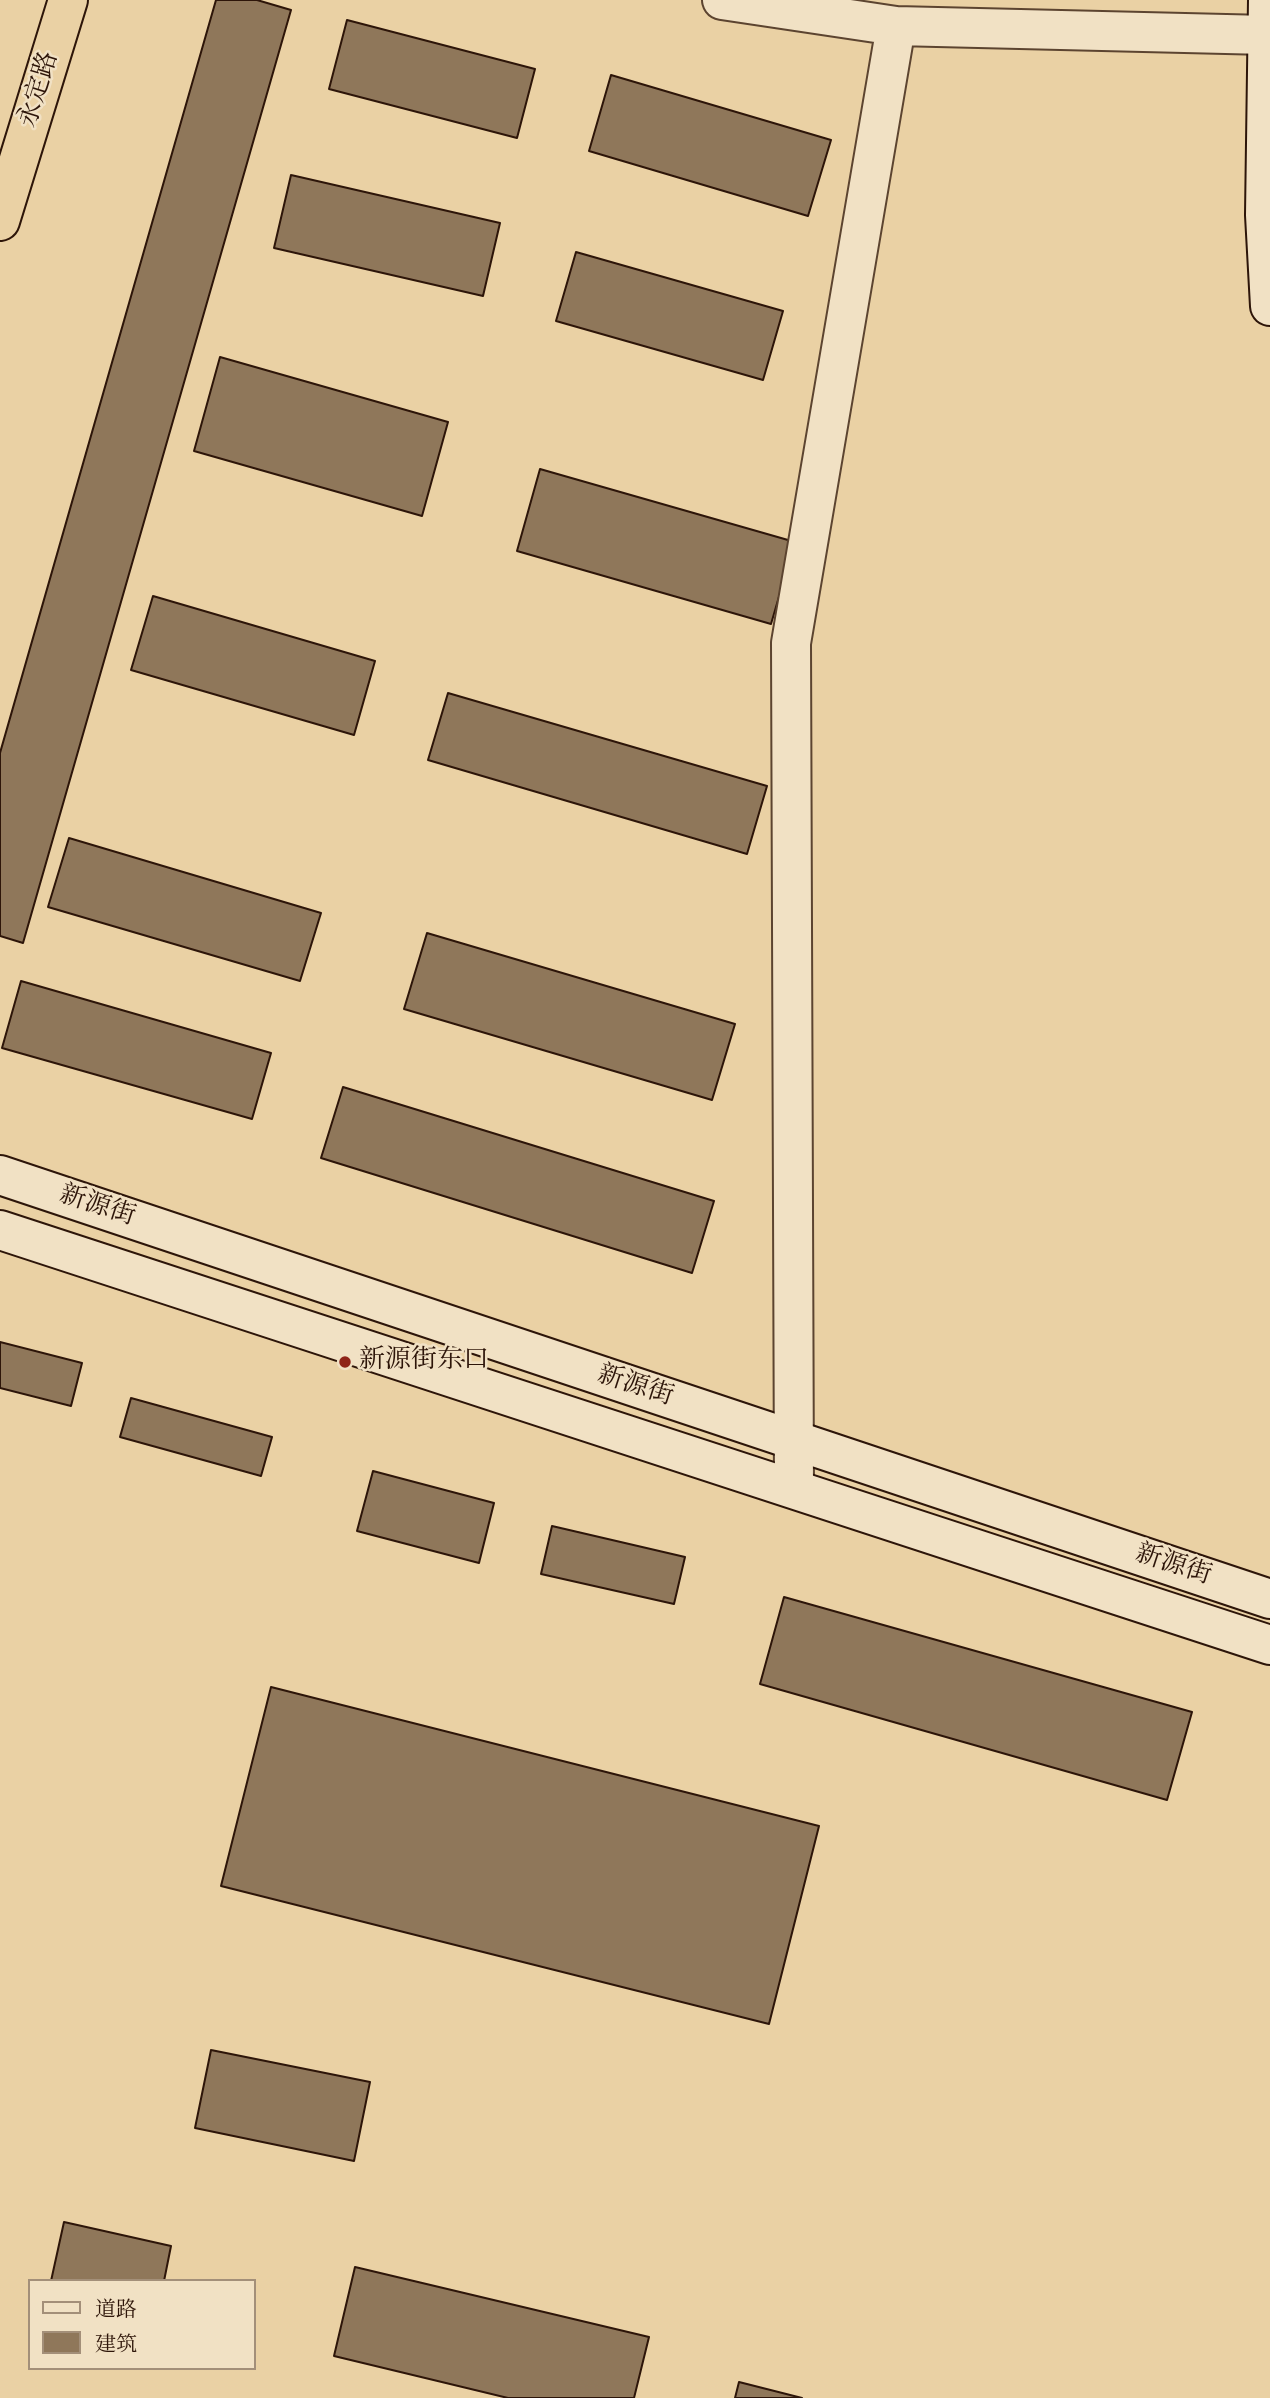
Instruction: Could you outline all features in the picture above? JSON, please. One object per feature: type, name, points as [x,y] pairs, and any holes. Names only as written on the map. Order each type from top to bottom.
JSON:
[{"type":"highway","name":"永定路","points":[[0,221],[68,0]]},
{"type":"main road","points":[[722,0],[896,26],[1268,23],[1265,215],[1270,306]]},
{"type":"main road","points":[[794,1487],[791,643],[896,26]]},
{"type":"main road","name":"新源街","points":[[0,1175],[1270,1599]]},
{"type":"main road","name":"新源街","points":[[0,1230],[794,1487],[1270,1645]]},
{"type":"building","points":[[216,0],[257,0],[291,10],[23,943],[0,936],[0,753]]},
{"type":"building","points":[[347,20],[535,69],[517,138],[329,89]]},
{"type":"building","points":[[611,75],[831,140],[808,216],[589,151]]},
{"type":"building","points":[[291,175],[500,223],[483,296],[274,248]]},
{"type":"building","points":[[576,252],[783,311],[763,380],[556,321]]},
{"type":"building","points":[[220,357],[448,422],[422,516],[194,451]]},
{"type":"building","points":[[540,469],[795,542],[771,624],[517,551]]},
{"type":"building","points":[[153,596],[375,661],[354,735],[131,670]]},
{"type":"building","points":[[448,693],[767,786],[747,854],[428,760]]},
{"type":"building","points":[[69,838],[321,913],[300,981],[48,907]]},
{"type":"building","points":[[427,933],[735,1024],[712,1100],[404,1009]]},
{"type":"building","points":[[21,981],[271,1053],[252,1119],[2,1048]]},
{"type":"building","points":[[343,1087],[714,1201],[692,1273],[321,1158]]},
{"type":"building","points":[[0,1342],[82,1363],[71,1406],[0,1388]]},
{"type":"building","points":[[131,1398],[272,1437],[261,1476],[120,1437]]},
{"type":"building","points":[[373,1471],[494,1503],[479,1563],[357,1531]]},
{"type":"building","points":[[552,1526],[685,1557],[674,1604],[541,1574]]},
{"type":"building","points":[[784,1597],[1192,1712],[1167,1800],[760,1684]]},
{"type":"building","points":[[271,1687],[819,1826],[769,2024],[221,1886]]},
{"type":"building","points":[[211,2050],[370,2082],[354,2161],[195,2128]]},
{"type":"building","points":[[64,2222],[171,2246],[164,2279],[51,2279]]},
{"type":"building","points":[[355,2267],[649,2337],[634,2398],[508,2398],[334,2356]]},
{"type":"building","points":[[739,2382],[802,2398],[735,2398]]},
{"type":"place","name":"新源街东口","points":[[345,1362]]}]
